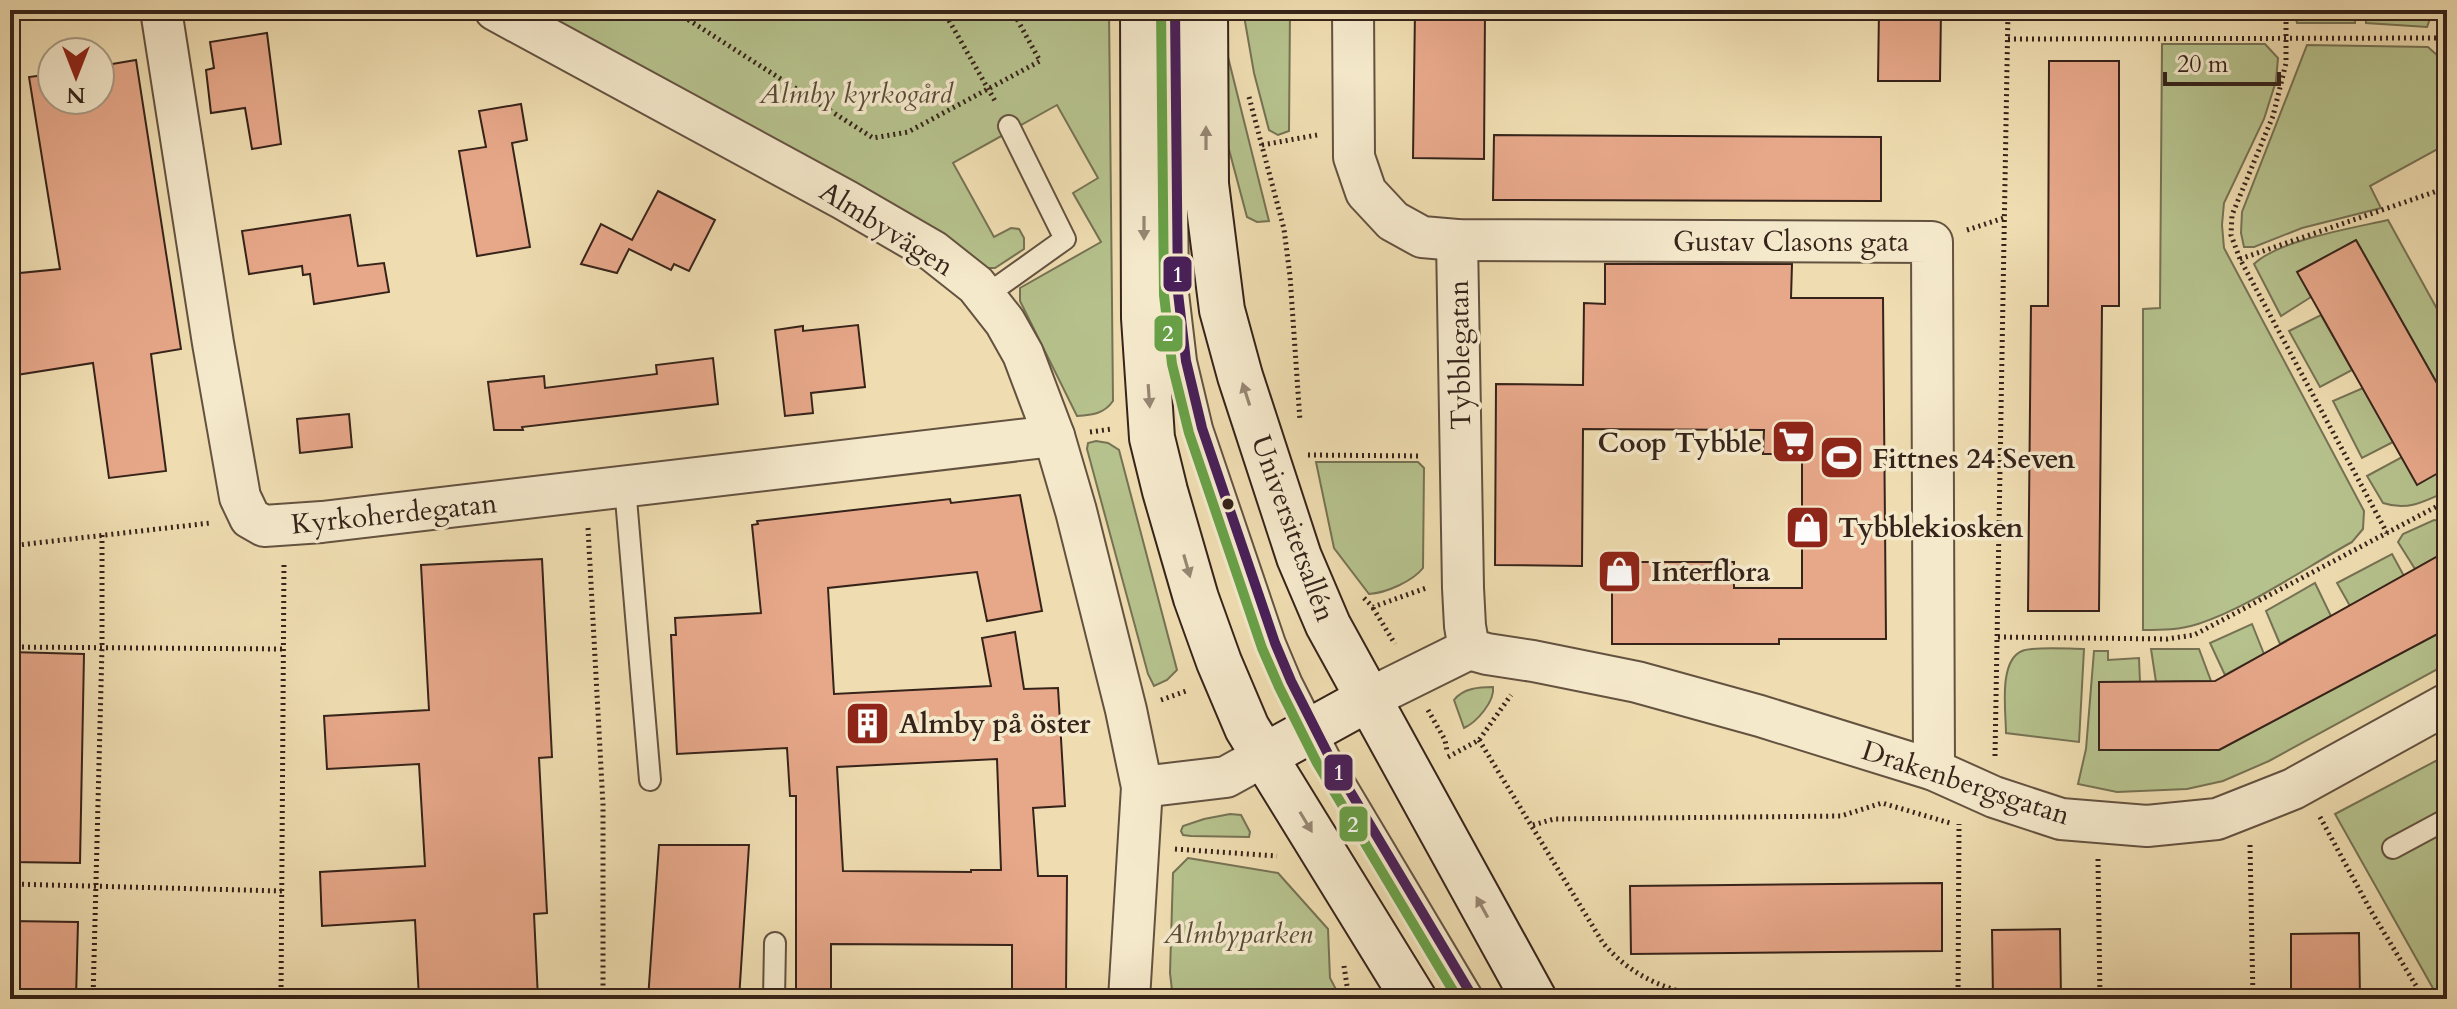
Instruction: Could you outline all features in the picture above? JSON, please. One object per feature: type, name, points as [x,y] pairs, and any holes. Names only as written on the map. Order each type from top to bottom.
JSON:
[{"type":"main road","points":[[1143,10],[1144,318],[1152,438],[1196,598],[1247,728],[1414,999]]},
{"type":"main road","name":"Universitetsallén","points":[[1205,10],[1206,184],[1222,310],[1240,376],[1299,557],[1328,625],[1534,999]]},
{"type":"main road","points":[[1266,755],[1368,699]]},
{"type":"street","name":"Kyrkoherdegatan","points":[[161,10],[240,497],[267,521],[586,492],[1054,436]]},
{"type":"street","name":"Almbyvägen","points":[[495,10],[933,251],[976,285],[1005,322],[1023,354],[1054,436],[1126,710],[1142,787],[1129,999]]},
{"type":"street","name":"Tybblegatan","points":[[1353,10],[1354,157],[1366,192],[1393,221],[1422,237],[1457,240],[1463,588],[1469,649]]},
{"type":"street","name":"Gustav Clasons gata","points":[[1457,240],[1932,242],[1963,783]]},
{"type":"street","points":[[1368,699],[1469,649]]},
{"type":"street","name":"Drakenbergsgatan","points":[[1469,649],[1688,695],[1963,783],[2061,819],[2098,822],[2160,824],[2217,819],[2303,784],[2447,704]]},
{"type":"street","points":[[1142,787],[1226,777],[1266,755]]},
{"type":"lane","points":[[1175,10],[1178,293],[1186,361],[1202,428],[1275,643],[1315,728],[1474,999]]},
{"type":"lane","points":[[985,296],[1065,239],[1009,126]]},
{"type":"lane","points":[[625,487],[650,780]]},
{"type":"lane","points":[[2393,848],[2447,819]]},
{"type":"lane","points":[[774,999],[775,943]]},
{"type":"path","points":[[673,10],[873,138],[908,132],[1040,61],[1012,10]]},
{"type":"path","points":[[943,10],[1009,126]]},
{"type":"path","points":[[1479,740],[1603,943],[1619,962],[1653,983],[1696,997],[1958,995],[1959,826],[1963,783],[1997,637],[2008,10]]},
{"type":"path","points":[[2286,10],[2286,63],[2273,116],[2232,215],[2231,235],[2240,259],[2387,533]]},
{"type":"path","points":[[2008,39],[2440,38],[2447,47]]},
{"type":"path","points":[[1248,92],[1286,245],[1301,425]]},
{"type":"path","points":[[1262,145],[1354,129]]},
{"type":"path","points":[[2240,259],[2440,190]]},
{"type":"path","points":[[1303,455],[1461,456]]},
{"type":"path","points":[[586,492],[603,805],[603,999]]},
{"type":"path","points":[[1997,637],[2167,639],[2194,635],[2447,501]]},
{"type":"path","points":[[10,546],[267,521],[283,649],[281,999]]},
{"type":"path","points":[[93,999],[102,535]]},
{"type":"path","points":[[1356,590],[1373,607],[1426,588],[1463,588]]},
{"type":"path","points":[[10,647],[283,649]]},
{"type":"path","points":[[1448,758],[1479,740],[1499,715],[1533,661]]},
{"type":"path","points":[[1126,710],[1184,693],[1191,688]]},
{"type":"path","points":[[2303,784],[2371,911],[2424,999]]},
{"type":"path","points":[[1533,825],[1554,819],[1841,816],[1882,803],[1959,826]]},
{"type":"path","points":[[2242,809],[2251,851],[2253,999]]},
{"type":"path","points":[[2098,822],[2100,999]]},
{"type":"path","points":[[1137,847],[1284,857]]},
{"type":"path","points":[[10,884],[282,891]]},
{"type":"green space","name":"Almby kyrkogård","points":[[535,10],[1109,10],[1113,401],[1102,411],[1077,416],[1020,301],[1020,288],[1101,242],[1073,193],[1098,178],[1057,105],[953,163],[994,237],[1011,228],[1019,229],[1024,238],[1024,249],[995,268],[974,268]]},
{"type":"green space","points":[[1243,10],[1290,10],[1289,131],[1278,135],[1269,130],[1254,73]]},
{"type":"green space","points":[[2294,10],[2355,10],[2355,23],[2297,23]]},
{"type":"green space","points":[[2366,10],[2433,10],[2427,27],[2366,23]]},
{"type":"green space","points":[[2162,44],[2265,44],[2278,58],[2276,81],[2264,119],[2224,203],[2224,248],[2364,511],[2363,529],[2352,542],[2256,598],[2191,626],[2143,630],[2143,309],[2160,308]]},
{"type":"green space","points":[[2307,45],[2428,47],[2447,64],[2447,144],[2370,186],[2381,208],[2302,228],[2254,247],[2244,247],[2242,212]]},
{"type":"green space","points":[[1227,53],[1269,221],[1257,222],[1247,217],[1227,142]]},
{"type":"green space","points":[[2388,220],[2447,327],[2447,401],[2356,240],[2298,272],[2311,297],[2281,316],[2254,264],[2298,242]]},
{"type":"green space","points":[[2321,315],[2352,370],[2320,387],[2289,331]]},
{"type":"green space","points":[[2363,388],[2393,442],[2362,458],[2333,401]]},
{"type":"green space","points":[[1088,443],[1108,443],[1119,450],[1177,670],[1167,680],[1154,686],[1148,674],[1087,449]]},
{"type":"green space","points":[[2402,457],[2447,468],[2447,491],[2408,506],[2383,503],[2367,476]]},
{"type":"green space","points":[[1316,462],[1418,462],[1424,468],[1423,568],[1419,573],[1399,586],[1369,594],[1334,548]]},
{"type":"green space","points":[[2434,520],[2447,522],[2447,551],[2415,569],[2398,542],[2403,534]]},
{"type":"green space","points":[[2392,554],[2404,576],[2350,606],[2337,583]]},
{"type":"green space","points":[[2315,583],[2331,616],[2280,644],[2266,611]]},
{"type":"green space","points":[[2252,624],[2264,654],[2225,675],[2210,643]]},
{"type":"green space","points":[[2447,629],[2447,664],[2269,761],[2223,781],[2187,789],[2117,792],[2078,784],[2086,749],[2094,651],[2108,651],[2108,660],[2139,658],[2140,682],[2219,750]]},
{"type":"green space","points":[[2035,649],[2084,649],[2079,742],[2006,733],[2006,676],[2014,657],[2022,651]]},
{"type":"green space","points":[[2151,649],[2199,649],[2211,681],[2156,682]]},
{"type":"green space","points":[[1493,687],[1484,710],[1464,728],[1454,700],[1467,691]]},
{"type":"green space","points":[[2447,755],[2447,999],[2439,999],[2335,814]]},
{"type":"green space","points":[[1230,814],[1241,815],[1250,832],[1249,837],[1191,836],[1183,835],[1181,831],[1183,826]]},
{"type":"green space","name":"Almbyparken","points":[[1188,858],[1278,873],[1328,929],[1330,978],[1341,999],[1173,999],[1170,973],[1173,873]]},
{"type":"building","points":[[1415,10],[1485,10],[1484,159],[1413,158]]},
{"type":"building","points":[[1879,10],[1941,10],[1940,81],[1878,81]]},
{"type":"building","points":[[267,33],[281,144],[252,149],[245,108],[211,113],[206,70],[214,68],[210,42]]},
{"type":"building","points":[[136,60],[181,349],[151,354],[166,471],[109,478],[93,363],[10,376],[10,274],[60,269],[29,77],[36,76],[36,116],[116,116],[116,63]]},
{"type":"building","points":[[2049,61],[2119,61],[2119,306],[2102,306],[2099,611],[2028,611],[2031,306],[2048,306]]},
{"type":"building","points":[[521,104],[527,140],[512,143],[530,247],[477,256],[459,151],[486,147],[479,111]]},
{"type":"building","points":[[1494,135],[1881,137],[1881,201],[1493,200]]},
{"type":"building","points":[[658,191],[715,220],[689,271],[674,264],[671,270],[629,249],[617,273],[581,264],[601,224],[632,240]]},
{"type":"building","points":[[350,215],[358,266],[384,263],[389,292],[314,304],[310,274],[303,275],[302,266],[249,274],[242,231]]},
{"type":"building","points":[[2356,240],[2447,401],[2447,468],[2417,485],[2297,272]]},
{"type":"building","points":[[1605,264],[1792,264],[1791,298],[1883,298],[1886,639],[1779,639],[1779,644],[1612,644],[1612,562],[1734,562],[1734,588],[1802,588],[1802,454],[1763,454],[1764,430],[1583,429],[1582,566],[1495,565],[1496,384],[1583,385],[1584,303],[1605,304]]},
{"type":"building","points":[[858,325],[865,387],[811,393],[813,413],[785,416],[775,330],[803,326],[803,331]]},
{"type":"building","points":[[713,358],[718,404],[522,427],[523,430],[494,430],[488,382],[544,376],[545,388],[657,374],[656,365]]},
{"type":"building","points":[[349,414],[352,447],[300,453],[297,419]]},
{"type":"building","name":"Almby på öster","points":[[1020,495],[1042,611],[987,621],[977,572],[828,588],[834,694],[991,686],[982,638],[1015,632],[1024,689],[1058,688],[1065,806],[1033,808],[1038,876],[1067,876],[1066,995],[1012,995],[1012,945],[831,944],[831,995],[796,995],[796,796],[790,796],[787,748],[677,754],[671,635],[676,635],[675,618],[761,613],[752,525],[758,524],[757,521],[950,499],[951,503]],"holes":[[[997,759],[1001,870],[843,871],[837,767]]]},
{"type":"building","points":[[2447,551],[2447,629],[2219,750],[2099,750],[2099,682],[2215,681]]},
{"type":"building","points":[[542,559],[552,757],[539,758],[547,913],[534,914],[538,999],[419,999],[415,920],[322,926],[320,872],[425,866],[419,764],[327,769],[324,716],[429,710],[421,565]]},
{"type":"building","points":[[10,652],[84,654],[80,863],[10,862]]},
{"type":"building","points":[[659,845],[749,845],[739,999],[648,999]]},
{"type":"building","points":[[1942,883],[1942,951],[1631,954],[1630,886]]},
{"type":"building","points":[[10,921],[78,922],[76,999],[10,999]]},
{"type":"building","points":[[2060,929],[2061,999],[1993,999],[1992,930]]},
{"type":"building","points":[[2359,933],[2360,999],[2291,999],[2291,934]]},
{"type":"transit line","name":"2","points":[[1161,10],[1164,295],[1172,364],[1189,433],[1262,648],[1279,687],[1317,763],[1458,999]]},
{"type":"transit line","name":"1","points":[[1175,10],[1178,293],[1186,361],[1202,428],[1275,643],[1291,681],[1329,756],[1474,999]]},
{"type":"place","name":"Coop Tybble","points":[[1793,442]]},
{"type":"place","name":"Fittnes 24 Seven","points":[[1841,458]]},
{"type":"place","name":"Tybblekiosken","points":[[1807,527]]},
{"type":"place","name":"Interflora","points":[[1620,571]]},
{"type":"place","name":"Almby på öster","points":[[868,723]]}]
